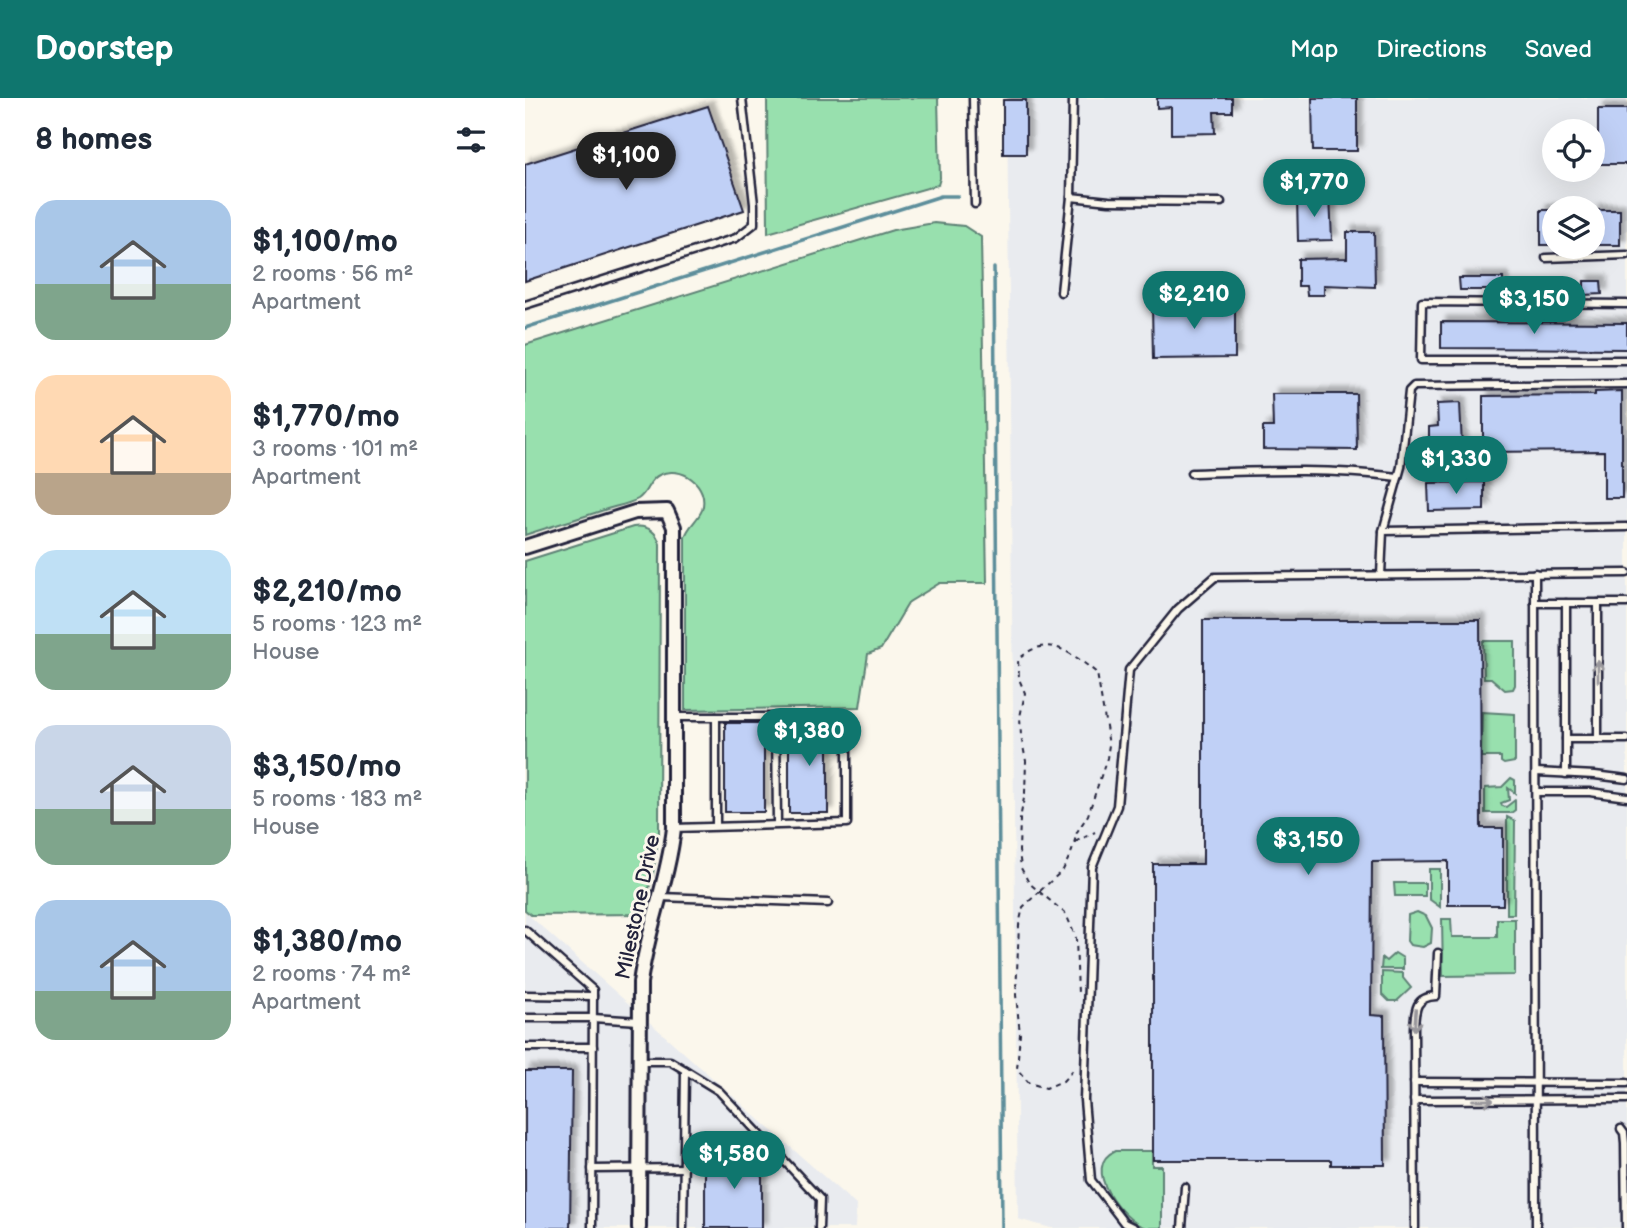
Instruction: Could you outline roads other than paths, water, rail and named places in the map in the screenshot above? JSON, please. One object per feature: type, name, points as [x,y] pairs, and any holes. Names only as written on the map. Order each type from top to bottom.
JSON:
[{"type":"street","name":"Milestone Drive","points":[[525,547],[635,512],[667,511],[674,527],[674,828],[669,863],[644,953],[639,1021],[639,1228]]},
{"type":"lane","points":[[525,305],[736,238],[754,224],[742,98]]},
{"type":"lane","points":[[973,98],[975,204]]},
{"type":"lane","points":[[1061,292],[1071,197],[1073,98]]},
{"type":"lane","points":[[1071,197],[1109,201],[1221,202]]},
{"type":"lane","points":[[1605,256],[1627,255]]},
{"type":"lane","points":[[1627,304],[1422,302],[1421,360],[1627,360]]},
{"type":"lane","points":[[1381,575],[1383,531],[1398,477],[1409,391],[1414,386],[1627,384]]},
{"type":"lane","points":[[1191,473],[1288,470],[1358,472],[1398,477]]},
{"type":"lane","points":[[1383,531],[1627,527]]},
{"type":"lane","points":[[1535,573],[1536,1228]]},
{"type":"lane","points":[[1134,1228],[1124,1223],[1091,1180],[1084,1100],[1092,867],[1117,806],[1129,670],[1178,609],[1215,577],[1627,573]]},
{"type":"lane","points":[[1535,603],[1627,603]]},
{"type":"lane","points":[[1566,603],[1566,774]]},
{"type":"lane","points":[[1598,603],[1598,739]]},
{"type":"lane","points":[[674,717],[847,717],[847,822],[674,828]]},
{"type":"lane","points":[[716,717],[716,826]]},
{"type":"lane","points":[[776,717],[778,824]]},
{"type":"lane","points":[[1566,739],[1627,739]]},
{"type":"lane","points":[[1535,772],[1627,779]]},
{"type":"lane","points":[[1536,792],[1597,793],[1627,797]]},
{"type":"lane","points":[[660,898],[828,903]]},
{"type":"lane","points":[[525,930],[593,990],[592,1228]]},
{"type":"lane","points":[[1415,1228],[1416,1008],[1423,998],[1436,996],[1438,953]]},
{"type":"lane","points":[[525,995],[593,996]]},
{"type":"lane","points":[[525,1018],[639,1021]]},
{"type":"lane","points":[[525,1047],[593,1047]]},
{"type":"lane","points":[[639,1060],[675,1062],[719,1091],[820,1199],[819,1228]]},
{"type":"lane","points":[[683,1228],[685,1070]]},
{"type":"lane","points":[[1414,1082],[1627,1083]]},
{"type":"lane","points":[[1414,1100],[1627,1100]]},
{"type":"lane","points":[[1621,1129],[1625,1143],[1626,1228]]},
{"type":"lane","points":[[592,1169],[684,1168]]},
{"type":"lane","points":[[1182,1228],[1185,1186]]},
{"type":"waterway","points":[[525,328],[941,196],[958,196]]},
{"type":"waterway","points":[[994,268],[1002,1228]]}]
